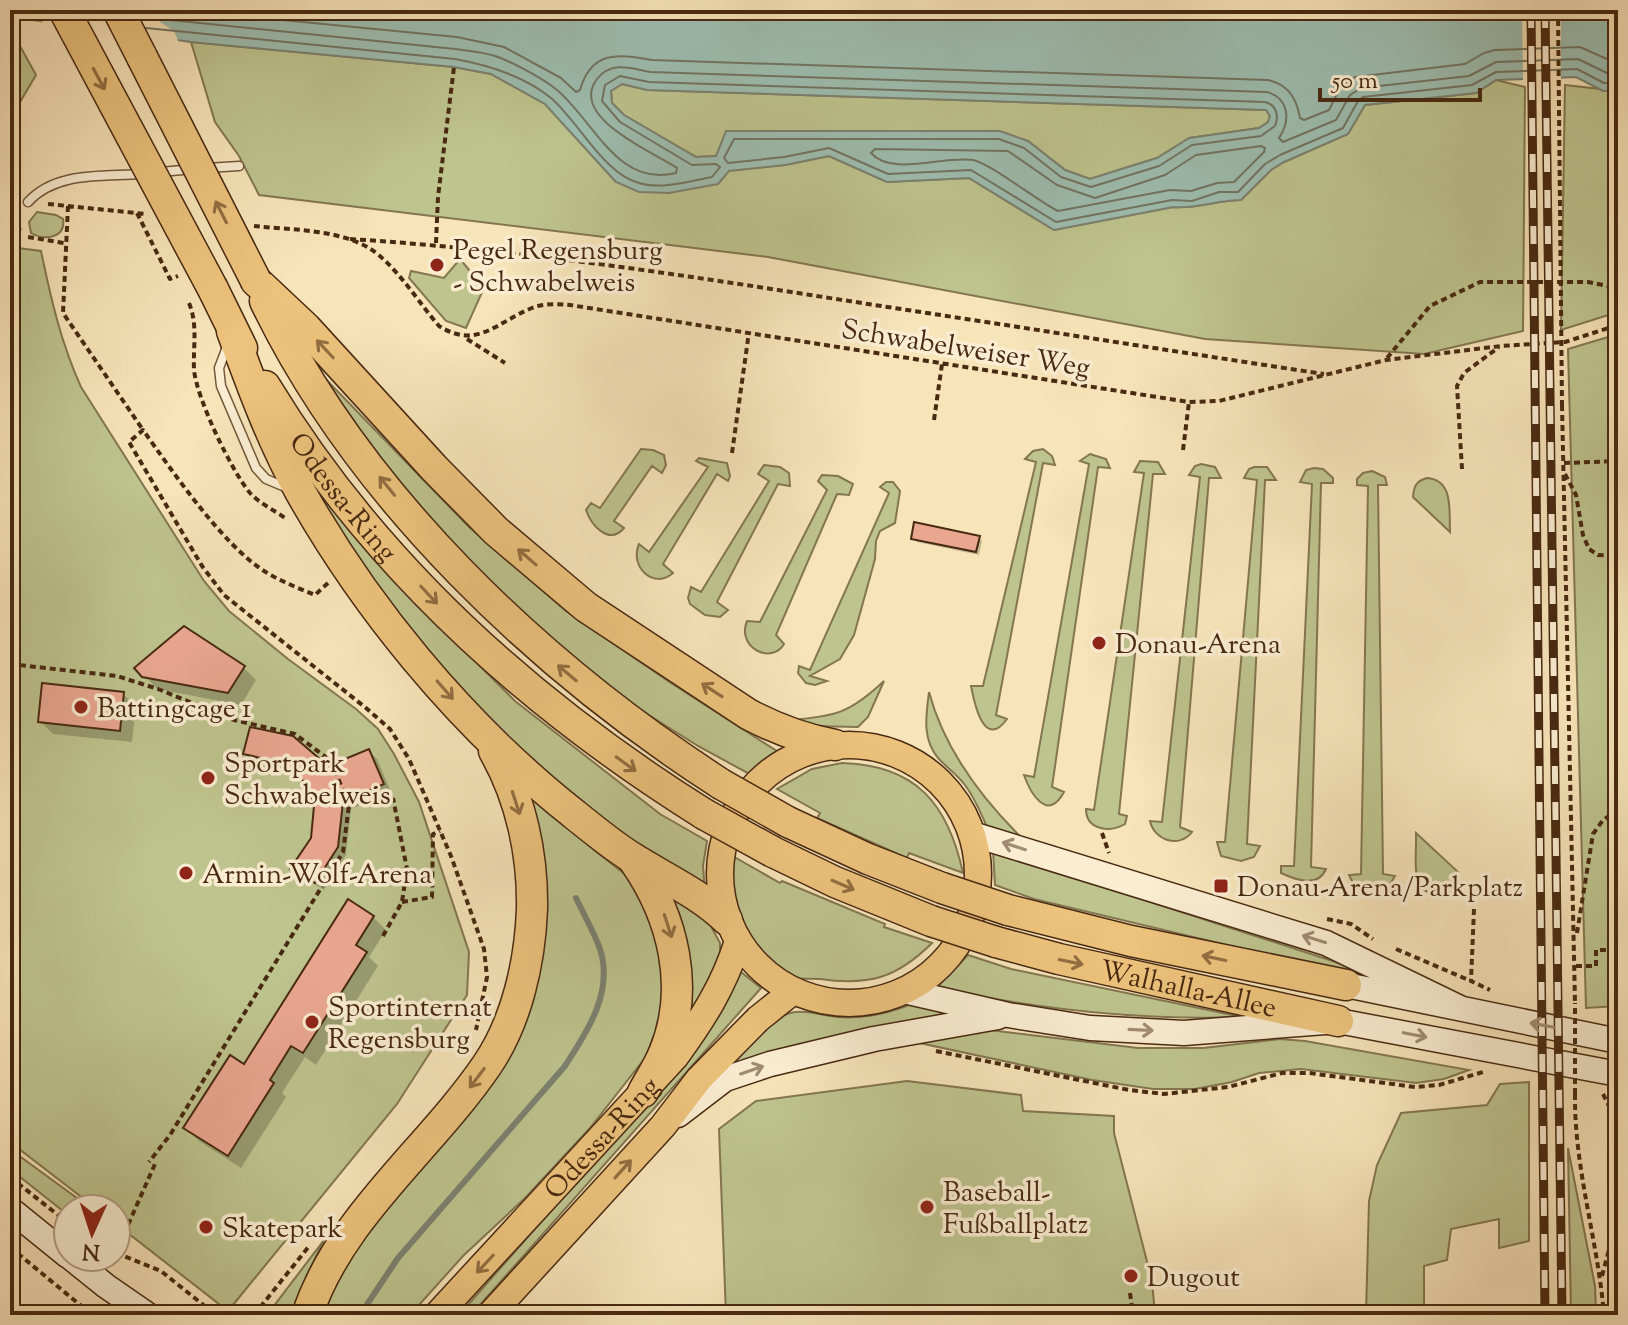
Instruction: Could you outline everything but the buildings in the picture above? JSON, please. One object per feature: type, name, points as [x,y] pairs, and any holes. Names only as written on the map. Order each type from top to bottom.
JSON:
[{"type":"highway","name":"Odessa-Ring","points":[[64,10],[213,289],[232,331],[268,391],[330,480],[379,542],[435,602],[522,684],[574,726],[648,779],[773,852]]},
{"type":"highway","name":"Odessa-Ring","points":[[118,10],[275,321],[355,447],[407,511],[472,583],[551,659],[596,697],[665,748],[788,822]]},
{"type":"highway","points":[[256,281],[306,328],[496,531],[586,607],[759,720],[806,740],[835,745]]},
{"type":"highway","points":[[232,331],[271,432],[300,491],[376,606],[437,681],[483,732],[557,799],[632,857],[707,901],[732,931]]},
{"type":"highway","points":[[307,1315],[324,1274],[346,1237],[433,1135],[489,1063],[513,1010],[530,938],[530,864],[514,796],[483,732]]},
{"type":"highway","name":"Walhalla-Allee","points":[[788,822],[868,859],[1008,910],[1131,941],[1346,985]]},
{"type":"highway","name":"Walhalla-Allee","points":[[773,852],[835,882],[931,921],[996,942],[1338,1021]]},
{"type":"highway","points":[[632,857],[653,888],[666,918],[674,944],[677,981],[675,1015],[664,1053],[643,1092]]},
{"type":"main road","points":[[835,745],[861,745],[899,755],[931,773],[956,801],[972,834],[979,870],[974,908],[965,931],[960,942],[936,971],[904,991],[868,1002],[830,1002],[793,991],[762,970],[732,931],[719,887],[721,853],[730,821],[748,793],[772,769],[802,753],[835,745]]},
{"type":"main road","points":[[972,834],[1326,943],[1460,1008]]},
{"type":"main road","name":"Odessa-Ring","points":[[437,1315],[675,1057],[707,1014],[720,989],[732,931]]},
{"type":"main road","name":"Walhalla-Allee","points":[[1346,985],[1618,1041]]},
{"type":"main road","name":"Odessa-Ring","points":[[490,1315],[663,1126],[699,1079],[758,1019],[793,991]]},
{"type":"main road","points":[[904,991],[1008,1015],[1090,1028],[1184,1033],[1338,1021]]},
{"type":"main road","points":[[663,1126],[725,1079],[770,1064],[874,1039],[1008,1015]]},
{"type":"main road","name":"Walhalla-Allee","points":[[1338,1021],[1608,1081]]},
{"type":"main road","points":[[10,1209],[52,1242]]},
{"type":"main road","points":[[90,1273],[148,1315]]},
{"type":"main road","points":[[106,1286],[129,1315]]},
{"type":"lane","points":[[28,202],[39,190],[58,180],[239,166]]},
{"type":"path","points":[[1558,10],[1562,405],[1576,943],[1574,1125],[1601,1279],[1604,1315]]},
{"type":"path","points":[[436,244],[438,197],[454,67]]},
{"type":"path","points":[[68,206],[63,313],[143,430],[176,476],[241,553],[264,571],[315,595],[330,582],[323,570]]},
{"type":"path","points":[[137,213],[170,279],[179,276]]},
{"type":"path","points":[[13,230],[32,239],[64,243]]},
{"type":"path","points":[[505,363],[439,326],[385,261],[370,248],[348,238],[436,244],[734,283],[1327,374]]},
{"type":"path","points":[[1386,360],[1430,306],[1480,282],[1588,282],[1618,288]]},
{"type":"path","name":"Schwabelweiser Weg","points":[[465,338],[482,334],[535,307],[553,304],[1189,402],[1219,401],[1386,360],[1501,346],[1565,342],[1618,325]]},
{"type":"path","points":[[732,453],[749,332]]},
{"type":"path","points":[[1462,469],[1457,386],[1464,373],[1501,346]]},
{"type":"path","points":[[934,420],[942,364]]},
{"type":"path","points":[[1183,450],[1189,402]]},
{"type":"path","points":[[143,430],[129,442],[202,566],[224,595],[390,729],[409,759],[484,949],[487,977],[475,1034]]},
{"type":"path","points":[[1564,463],[1618,461]]},
{"type":"path","points":[[1564,472],[1576,495],[1583,535],[1589,549],[1598,555],[1616,556]]},
{"type":"path","points":[[1618,510],[1618,608]]},
{"type":"path","points":[[10,664],[117,676],[234,720],[295,734],[331,761],[349,805],[343,852],[152,1163],[132,1213]]},
{"type":"path","points":[[383,936],[402,902],[407,869],[393,798]]},
{"type":"path","points":[[1576,943],[1593,834],[1603,820],[1618,810]]},
{"type":"path","points":[[402,902],[432,897],[433,834],[440,831]]},
{"type":"path","points":[[1474,909],[1471,981],[1493,991]]},
{"type":"path","points":[[1576,966],[1596,966],[1596,950],[1618,950]]},
{"type":"path","points":[[1567,1013],[1581,1017]]},
{"type":"path","points":[[928,1049],[1098,1085],[1164,1094],[1228,1087],[1282,1073],[1309,1073],[1415,1087],[1439,1085],[1487,1071]]},
{"type":"path","points":[[1564,1073],[1579,1077]]},
{"type":"path","points":[[1601,1279],[1616,1229],[1610,1209],[1608,1081]]},
{"type":"path","points":[[10,1177],[52,1210]]},
{"type":"path","points":[[254,1315],[316,1238]]},
{"type":"path","points":[[10,1247],[85,1309],[87,1315]]},
{"type":"path","points":[[132,1259],[161,1271],[216,1315]]},
{"type":"path","points":[[1130,1293],[1133,1315]]},
{"type":"green space","points":[[10,34],[14,35],[36,75],[10,119]]},
{"type":"green space","points":[[191,42],[454,67],[491,74],[545,104],[616,182],[785,165],[829,156],[887,182],[969,178],[1054,230],[1173,207],[1241,200],[1271,170],[1348,134],[1365,105],[1476,93],[1496,80],[1525,87],[1523,331],[1424,354],[1205,339],[768,257],[259,195],[239,156],[215,122]]},
{"type":"green space","points":[[622,84],[648,90],[1266,110],[1270,116],[1268,122],[1259,128],[1190,138],[1157,158],[1090,179],[1065,170],[1028,141],[696,157],[624,115],[612,103],[611,91]]},
{"type":"green space","points":[[1565,85],[1618,91],[1618,312],[1561,330]]},
{"type":"green space","points":[[37,212],[63,219],[58,234],[48,237],[31,233],[29,222]]},
{"type":"green space","name":"Sportpark Schwabelweis","points":[[10,247],[41,251],[57,320],[81,387],[204,581],[229,611],[378,729],[419,802],[469,952],[467,995],[397,1104],[228,1311],[132,1236],[132,1193],[76,1193],[10,1142]]},
{"type":"green space","points":[[460,259],[484,288],[466,328],[446,321],[409,278],[411,271],[444,278]]},
{"type":"green space","points":[[1618,334],[1618,1006],[1586,1008],[1568,349]]},
{"type":"green space","points":[[316,369],[469,527],[566,611],[786,757],[755,777],[698,746],[609,690],[474,569],[414,502]]},
{"type":"green space","points":[[283,434],[426,612],[515,701],[660,814],[707,841],[703,866],[705,891],[573,803],[447,677],[368,578]]},
{"type":"green space","points":[[641,449],[664,455],[666,465],[662,473],[652,466],[614,521],[624,528],[618,533],[607,534],[596,527],[586,510],[591,503],[600,508]]},
{"type":"green space","points":[[1043,449],[1052,456],[1055,465],[1043,463],[996,715],[1007,719],[992,730],[982,720],[971,686],[983,686],[1036,462],[1025,459],[1033,451]]},
{"type":"green space","points":[[1090,454],[1106,459],[1110,468],[1098,467],[1052,787],[1064,792],[1058,801],[1046,805],[1036,797],[1024,775],[1034,777],[1089,464],[1080,461]]},
{"type":"green space","points":[[699,458],[727,463],[728,481],[717,474],[663,564],[673,573],[666,578],[651,577],[645,574],[637,561],[639,544],[649,552],[708,467],[696,461]]},
{"type":"green space","points":[[1140,461],[1158,462],[1165,474],[1153,474],[1119,814],[1127,816],[1125,824],[1106,829],[1090,821],[1086,809],[1094,810],[1144,473],[1134,472]]},
{"type":"green space","points":[[764,465],[780,467],[789,473],[790,486],[778,484],[717,602],[728,610],[720,617],[705,615],[690,604],[691,587],[701,592],[769,481],[758,474]]},
{"type":"green space","points":[[1195,466],[1215,467],[1221,478],[1209,478],[1180,827],[1192,832],[1174,841],[1156,833],[1150,821],[1162,822],[1200,477],[1189,475]]},
{"type":"green space","points":[[1254,467],[1267,467],[1276,480],[1265,480],[1247,844],[1260,846],[1254,857],[1241,861],[1221,856],[1217,842],[1225,842],[1257,480],[1244,478]]},
{"type":"green space","points":[[1323,469],[1333,478],[1333,483],[1321,483],[1311,867],[1326,869],[1318,879],[1306,881],[1281,873],[1281,866],[1294,866],[1312,484],[1300,482],[1306,470]]},
{"type":"green space","points":[[1372,471],[1385,477],[1387,485],[1378,485],[1383,874],[1395,876],[1389,886],[1370,889],[1353,883],[1349,875],[1361,874],[1368,486],[1357,485],[1357,479],[1363,473]]},
{"type":"green space","points":[[822,475],[838,476],[853,484],[849,495],[837,494],[776,635],[784,644],[779,650],[764,653],[751,646],[746,639],[747,621],[760,622],[827,490],[818,481]]},
{"type":"green space","points":[[1427,478],[1436,480],[1446,490],[1450,532],[1413,497],[1416,484]]},
{"type":"green space","points":[[886,482],[893,482],[900,491],[895,523],[880,531],[876,541],[875,559],[854,635],[840,659],[810,676],[827,681],[815,685],[806,683],[798,673],[799,666],[810,670],[889,493],[880,487]]},
{"type":"green space","points":[[884,681],[868,717],[858,727],[812,726],[788,720],[830,715],[851,707]]},
{"type":"green space","points":[[929,692],[945,735],[968,775],[997,812],[1029,845],[988,829],[969,790],[933,751],[926,727]]},
{"type":"green space","points":[[842,763],[890,771],[909,780],[925,793],[948,827],[963,873],[909,853],[907,858],[817,818],[820,813],[777,789],[812,769]]},
{"type":"green space","points":[[509,772],[626,875],[645,905],[666,969],[659,1024],[645,1058],[590,1128],[525,1198],[463,1256],[410,1315],[321,1315],[341,1269],[538,959]]},
{"type":"green space","points":[[1416,833],[1458,872],[1455,892],[1449,897],[1426,892],[1420,885],[1416,867]]},
{"type":"green space","points":[[993,851],[1345,965],[1361,977],[1034,899],[995,885]]},
{"type":"green space","points":[[729,854],[780,883],[782,881],[885,924],[884,927],[932,943],[894,972],[868,980],[779,976],[742,935],[732,909],[728,882]]},
{"type":"green space","points":[[658,886],[705,915],[720,943],[720,968],[676,1039]]},
{"type":"green space","points":[[968,955],[1011,969],[1242,1017],[1165,1017],[1088,1012],[936,988]]},
{"type":"green space","points":[[741,972],[761,988],[471,1315],[459,1315],[684,1060]]},
{"type":"green space","points":[[912,1004],[981,1015],[931,1021],[727,1064],[764,1028],[790,1013],[858,1017],[885,1013]]},
{"type":"green space","points":[[981,1029],[1138,1048],[1203,1048],[1280,1039],[1305,1041],[1469,1070],[1444,1079],[1416,1083],[1301,1069],[1259,1073],[1195,1089],[1153,1089],[1092,1080],[910,1041]]},
{"type":"green space","name":"Baseball- Fußballplatz","points":[[907,1081],[1021,1095],[1023,1111],[1114,1116],[1114,1133],[1152,1281],[1155,1315],[726,1315],[719,1129],[756,1101]]},
{"type":"green space","points":[[1529,1082],[1529,1241],[1499,1248],[1499,1219],[1451,1229],[1447,1260],[1424,1266],[1424,1315],[1366,1315],[1369,1201],[1377,1165],[1401,1113],[1487,1105],[1500,1084]]},
{"type":"green space","points":[[10,1148],[70,1193],[52,1193],[52,1202],[10,1169]]},
{"type":"green space","points":[[1568,1148],[1595,1286],[1596,1315],[1571,1315]]},
{"type":"green space","points":[[324,1240],[292,1315],[267,1315]]},
{"type":"water","points":[[10,10],[1618,10],[1618,91],[1603,91],[1576,77],[1496,80],[1476,93],[1365,105],[1348,134],[1271,170],[1241,200],[1173,207],[1054,230],[969,178],[887,182],[829,156],[729,171],[718,184],[669,193],[639,192],[616,182],[545,104],[491,74],[454,67],[191,42],[10,17]],"holes":[[[622,84],[647,90],[1266,110],[1270,116],[1268,122],[1259,128],[1189,138],[1157,158],[1090,179],[1065,170],[1028,141],[1000,131],[726,131],[716,156],[696,157],[624,115],[612,103],[611,91]]]},
{"type":"pier","points":[[36,10],[154,10],[160,22],[174,31],[180,45],[44,25]]},
{"type":"pier","points":[[1522,10],[1561,10],[1561,82],[1523,83]]},
{"type":"waterway","points":[[360,1315],[398,1258],[565,1066],[582,1039],[596,1011],[604,981],[598,943],[576,898]]},
{"type":"railway","points":[[1531,10],[1545,1315]]},
{"type":"railway","points":[[1545,10],[1562,1315]]},
{"type":"place","name":"Pegel Regensburg - Schwabelweis","points":[[437,265]]},
{"type":"place","name":"Donau-Arena","points":[[1099,643]]},
{"type":"place","name":"Battingcage 1","points":[[81,707]]},
{"type":"place","name":"Sportpark Schwabelweis","points":[[208,778]]},
{"type":"place","name":"Armin-Wolf-Arena","points":[[186,873]]},
{"type":"place","name":"Donau-Arena/Parkplatz","points":[[1221,886]]},
{"type":"place","name":"Sportinternat Regensburg","points":[[312,1022]]},
{"type":"place","name":"Baseball- Fußballplatz","points":[[927,1207]]},
{"type":"place","name":"Skatepark","points":[[206,1227]]},
{"type":"place","name":"Dugout","points":[[1131,1276]]}]
